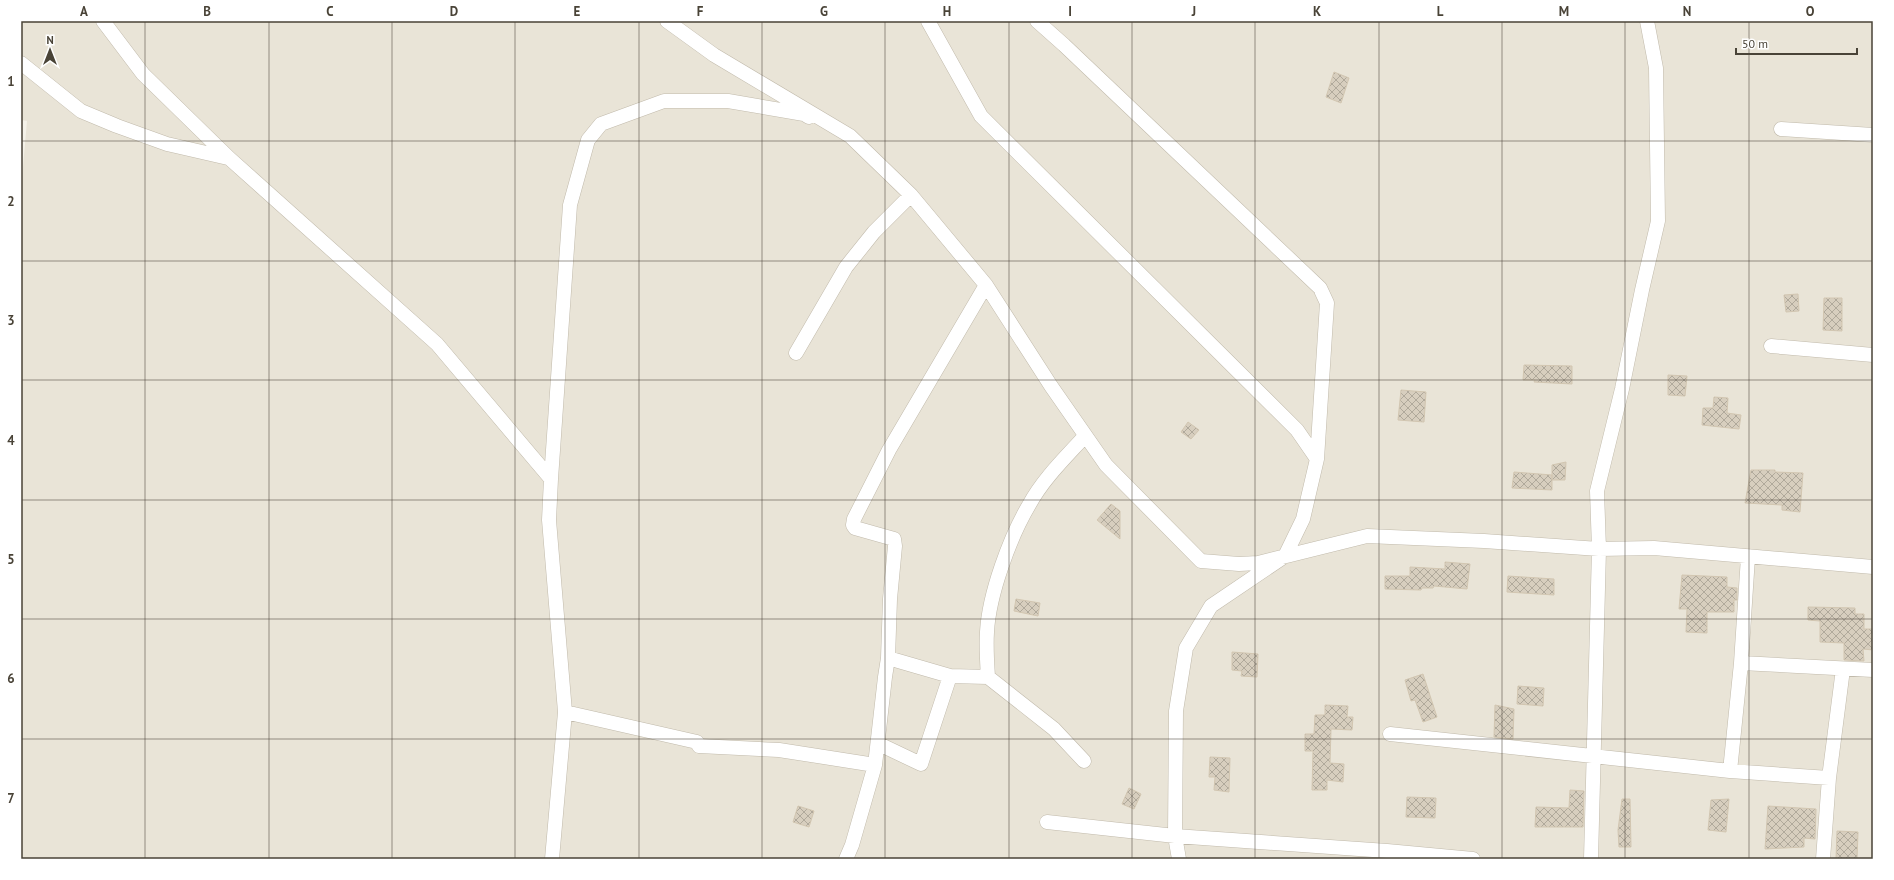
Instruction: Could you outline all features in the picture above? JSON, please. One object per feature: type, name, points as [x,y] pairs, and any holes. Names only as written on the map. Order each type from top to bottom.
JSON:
[{"type":"street","points":[[103,21],[143,74],[229,158],[437,344],[551,478]]},
{"type":"street","points":[[667,21],[714,55],[850,136],[911,194],[986,285],[1085,436],[1106,465],[1201,561],[1239,564],[1258,563],[1367,536],[1484,541],[1599,549],[1654,548],[1873,567]]},
{"type":"street","points":[[928,21],[981,116],[1297,430],[1317,459]]},
{"type":"street","points":[[1037,21],[1320,288],[1327,303],[1317,459],[1303,519],[1285,556],[1212,606],[1186,648],[1176,711],[1176,836],[1179,859]]},
{"type":"street","points":[[1591,859],[1599,549],[1597,491],[1622,388],[1658,221],[1656,68],[1648,21]]},
{"type":"street","points":[[21,63],[81,111],[166,144],[229,158]]},
{"type":"street","points":[[552,859],[565,712],[549,520],[551,478],[570,205],[588,140],[601,124],[664,101],[728,101],[804,114],[850,136]]},
{"type":"street","points":[[1781,129],[1873,135]]},
{"type":"street","points":[[796,353],[846,267],[874,232],[911,194]]},
{"type":"street","points":[[846,859],[852,845],[875,765],[879,744],[888,658],[890,599],[895,546],[894,539],[855,528],[853,525],[854,519],[889,450],[986,285]]},
{"type":"street","points":[[1771,346],[1873,355]]},
{"type":"street","points":[[988,677],[987,632],[990,611],[1010,546],[1029,505],[1050,474],[1085,436]]},
{"type":"street","points":[[1730,771],[1741,663],[1748,557]]},
{"type":"street","points":[[888,658],[950,676],[988,677],[1054,729],[1084,761]]},
{"type":"street","points":[[1741,663],[1873,670]]},
{"type":"street","points":[[1823,859],[1829,778],[1843,668]]},
{"type":"street","points":[[879,744],[921,764],[950,676]]},
{"type":"street","points":[[565,712],[697,742],[699,746],[779,750],[875,765]]},
{"type":"street","points":[[1390,734],[1730,771],[1829,778]]},
{"type":"street","points":[[1047,822],[1176,836],[1387,851],[1473,859]]},
{"type":"shaded area","points":[[21,21],[1873,21],[1873,859],[21,859],[21,190],[27,121],[21,120]]},
{"type":"building","points":[[1334,72],[1349,78],[1341,103],[1326,97]]},
{"type":"building","points":[[1798,294],[1799,311],[1786,312],[1784,295]]},
{"type":"building","points":[[1824,298],[1842,298],[1842,331],[1823,330]]},
{"type":"building","points":[[1524,365],[1572,366],[1572,384],[1523,380]]},
{"type":"building","points":[[1668,375],[1687,376],[1685,396],[1668,395]]},
{"type":"building","points":[[1401,390],[1426,392],[1424,422],[1398,420]]},
{"type":"building","points":[[1714,397],[1728,398],[1727,413],[1741,415],[1739,429],[1702,425],[1703,408],[1713,408]]},
{"type":"building","points":[[1188,422],[1199,430],[1191,439],[1181,432]]},
{"type":"building","points":[[1566,462],[1565,480],[1552,480],[1552,465]]},
{"type":"building","points":[[1751,470],[1775,470],[1775,472],[1803,473],[1800,512],[1782,510],[1782,505],[1745,503]]},
{"type":"building","points":[[1514,472],[1552,475],[1552,490],[1512,488]]},
{"type":"building","points":[[1111,504],[1120,511],[1120,539],[1097,520]]},
{"type":"building","points":[[1445,562],[1470,564],[1467,589],[1434,586],[1433,588],[1422,588],[1421,590],[1385,589],[1385,576],[1410,576],[1410,567],[1445,569]]},
{"type":"building","points":[[1682,575],[1727,577],[1727,587],[1737,588],[1737,600],[1734,600],[1734,612],[1707,612],[1707,633],[1686,632],[1687,609],[1679,609]]},
{"type":"building","points":[[1508,576],[1554,579],[1554,595],[1507,592]]},
{"type":"building","points":[[1016,599],[1040,603],[1038,616],[1014,611]]},
{"type":"building","points":[[1808,607],[1855,608],[1855,614],[1864,614],[1864,629],[1873,629],[1873,650],[1863,649],[1864,661],[1844,660],[1844,643],[1820,642],[1820,621],[1808,620]]},
{"type":"building","points":[[1232,652],[1258,654],[1257,677],[1241,676],[1242,671],[1232,670]]},
{"type":"building","points":[[1423,674],[1437,717],[1423,722],[1415,700],[1411,701],[1405,680]]},
{"type":"building","points":[[1518,686],[1544,688],[1543,706],[1517,704]]},
{"type":"building","points":[[1325,705],[1348,706],[1347,717],[1353,717],[1352,730],[1331,729],[1330,763],[1344,764],[1343,782],[1327,780],[1327,790],[1312,790],[1313,751],[1305,751],[1305,734],[1314,734],[1315,715],[1325,715]]},
{"type":"building","points":[[1495,705],[1514,709],[1513,739],[1494,737]]},
{"type":"building","points":[[1210,757],[1230,758],[1229,792],[1214,790],[1215,777],[1209,777]]},
{"type":"building","points":[[1129,788],[1141,794],[1134,809],[1122,804]]},
{"type":"building","points":[[1570,790],[1584,791],[1583,827],[1535,827],[1536,807],[1569,808]]},
{"type":"building","points":[[1407,797],[1436,798],[1435,818],[1406,817]]},
{"type":"building","points":[[1622,799],[1630,799],[1631,847],[1619,847],[1618,830]]},
{"type":"building","points":[[1729,799],[1726,832],[1708,830],[1711,800]]},
{"type":"building","points":[[798,806],[814,811],[809,827],[793,822]]},
{"type":"building","points":[[1768,806],[1816,809],[1815,839],[1804,838],[1804,847],[1765,849]]},
{"type":"building","points":[[1837,831],[1858,832],[1857,859],[1836,859]]}]
